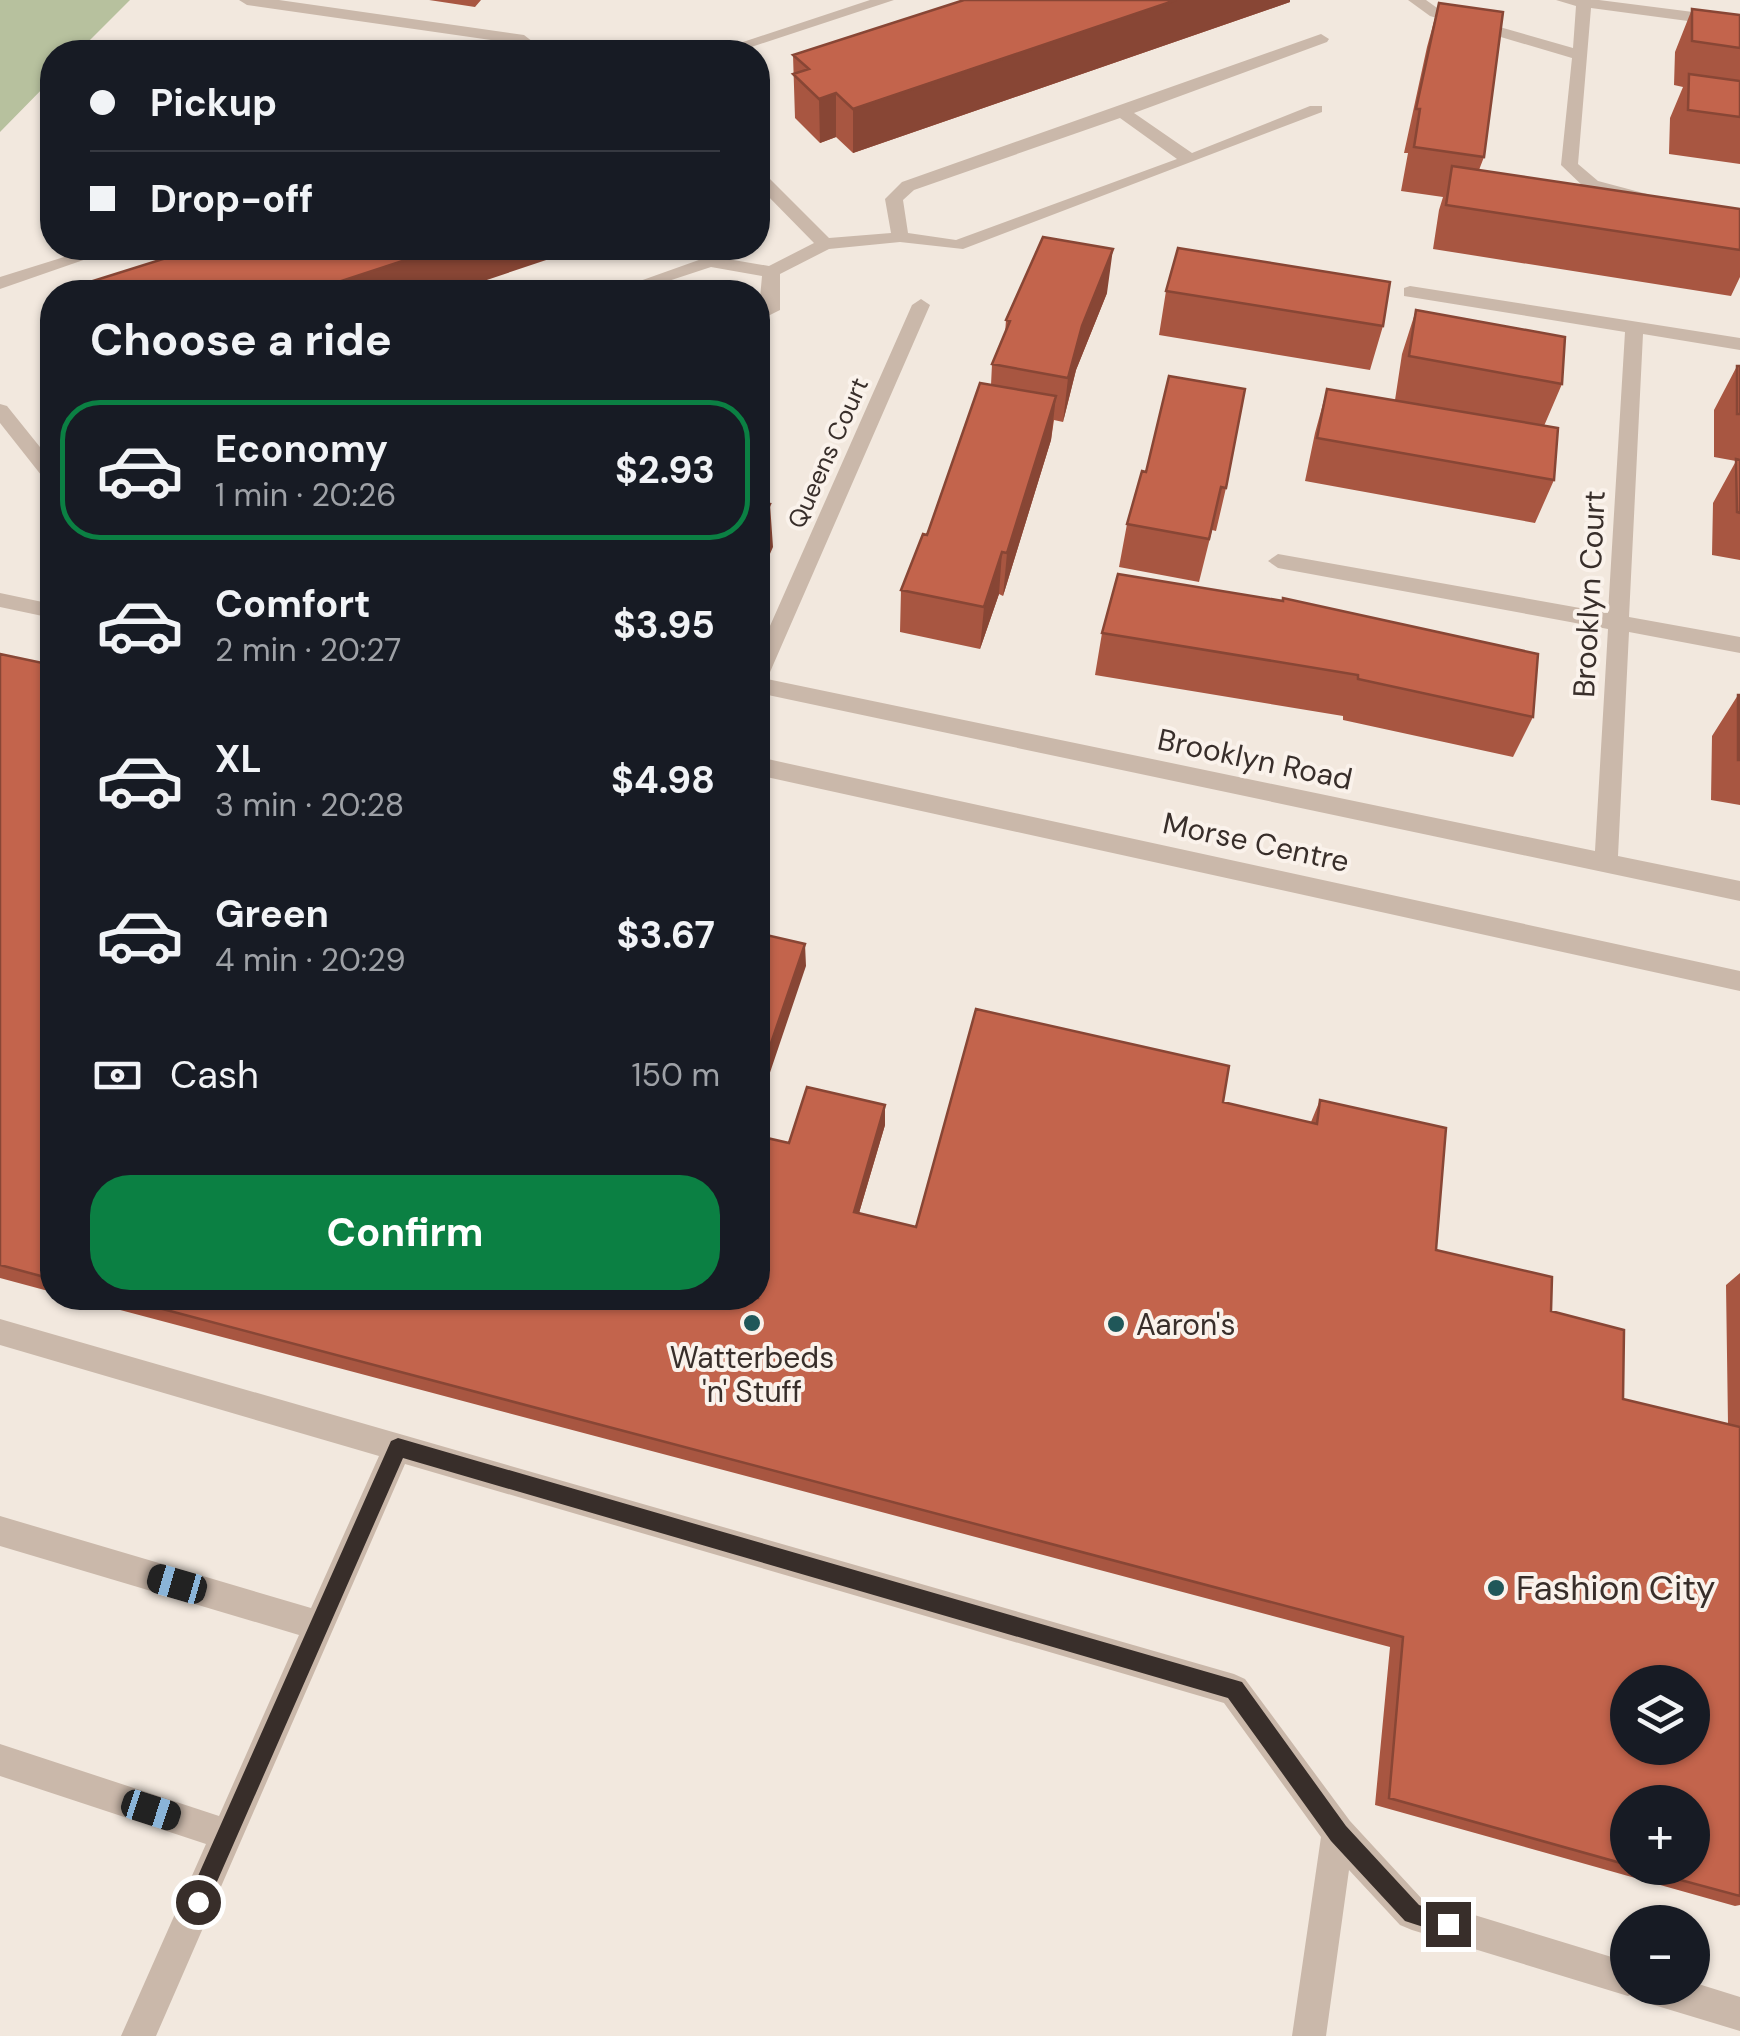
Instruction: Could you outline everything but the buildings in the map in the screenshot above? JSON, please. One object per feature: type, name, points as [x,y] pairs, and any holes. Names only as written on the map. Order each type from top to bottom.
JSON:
[{"type":"street","points":[[247,0],[524,40]]},
{"type":"street","points":[[344,15],[354,0]]},
{"type":"street","points":[[760,40],[886,0]]},
{"type":"street","points":[[1416,0],[1435,13],[1580,55]]},
{"type":"street","points":[[1564,0],[1740,24]]},
{"type":"street","points":[[1584,3],[1569,165],[1592,185],[1667,202]]},
{"type":"street","points":[[900,237],[894,199],[908,186],[1321,39]]},
{"type":"street","points":[[654,280],[710,261],[772,272],[825,244],[900,237],[957,245],[1190,160],[1316,109]]},
{"type":"street","points":[[1122,112],[1190,160]]},
{"type":"street","points":[[770,189],[825,244]]},
{"type":"street","points":[[0,283],[71,260]]},
{"type":"street","points":[[770,310],[772,272]]},
{"type":"street","points":[[1410,292],[1740,344]]},
{"type":"street","name":"Queens Court","points":[[770,649],[920,305]]},
{"type":"street","name":"Brooklyn Court","points":[[1606,863],[1634,327]]},
{"type":"street","points":[[0,410],[40,460]]},
{"type":"street","points":[[1278,561],[1740,645]]},
{"type":"street","points":[[0,600],[40,609]]},
{"type":"street","name":"Brooklyn Road","points":[[770,688],[1740,891]]},
{"type":"street","name":"Morse Centre","points":[[770,769],[1740,982]]},
{"type":"street","points":[[0,1332],[1234,1690],[1338,1833],[1412,1914],[1610,1974]]},
{"type":"street","points":[[138,2036],[398,1447]]},
{"type":"street","points":[[0,1531],[319,1626]]},
{"type":"street","points":[[0,1760],[227,1835]]},
{"type":"street","points":[[1309,2036],[1338,1833]]},
{"type":"street","points":[[1710,2005],[1740,2014]]},
{"type":"green space","points":[[0,0],[130,0],[90,40],[40,40],[40,91],[0,132]]},
{"type":"place","name":"Watterbeds 'n' Stuff","points":[[752,1323]]},
{"type":"place","name":"Aaron's","points":[[1116,1324]]},
{"type":"place","name":"Fashion City","points":[[1496,1588]]},
{"type":"route","points":[[198,1902],[398,1447],[1234,1690],[1338,1833],[1412,1914],[1448,1924]]}]
